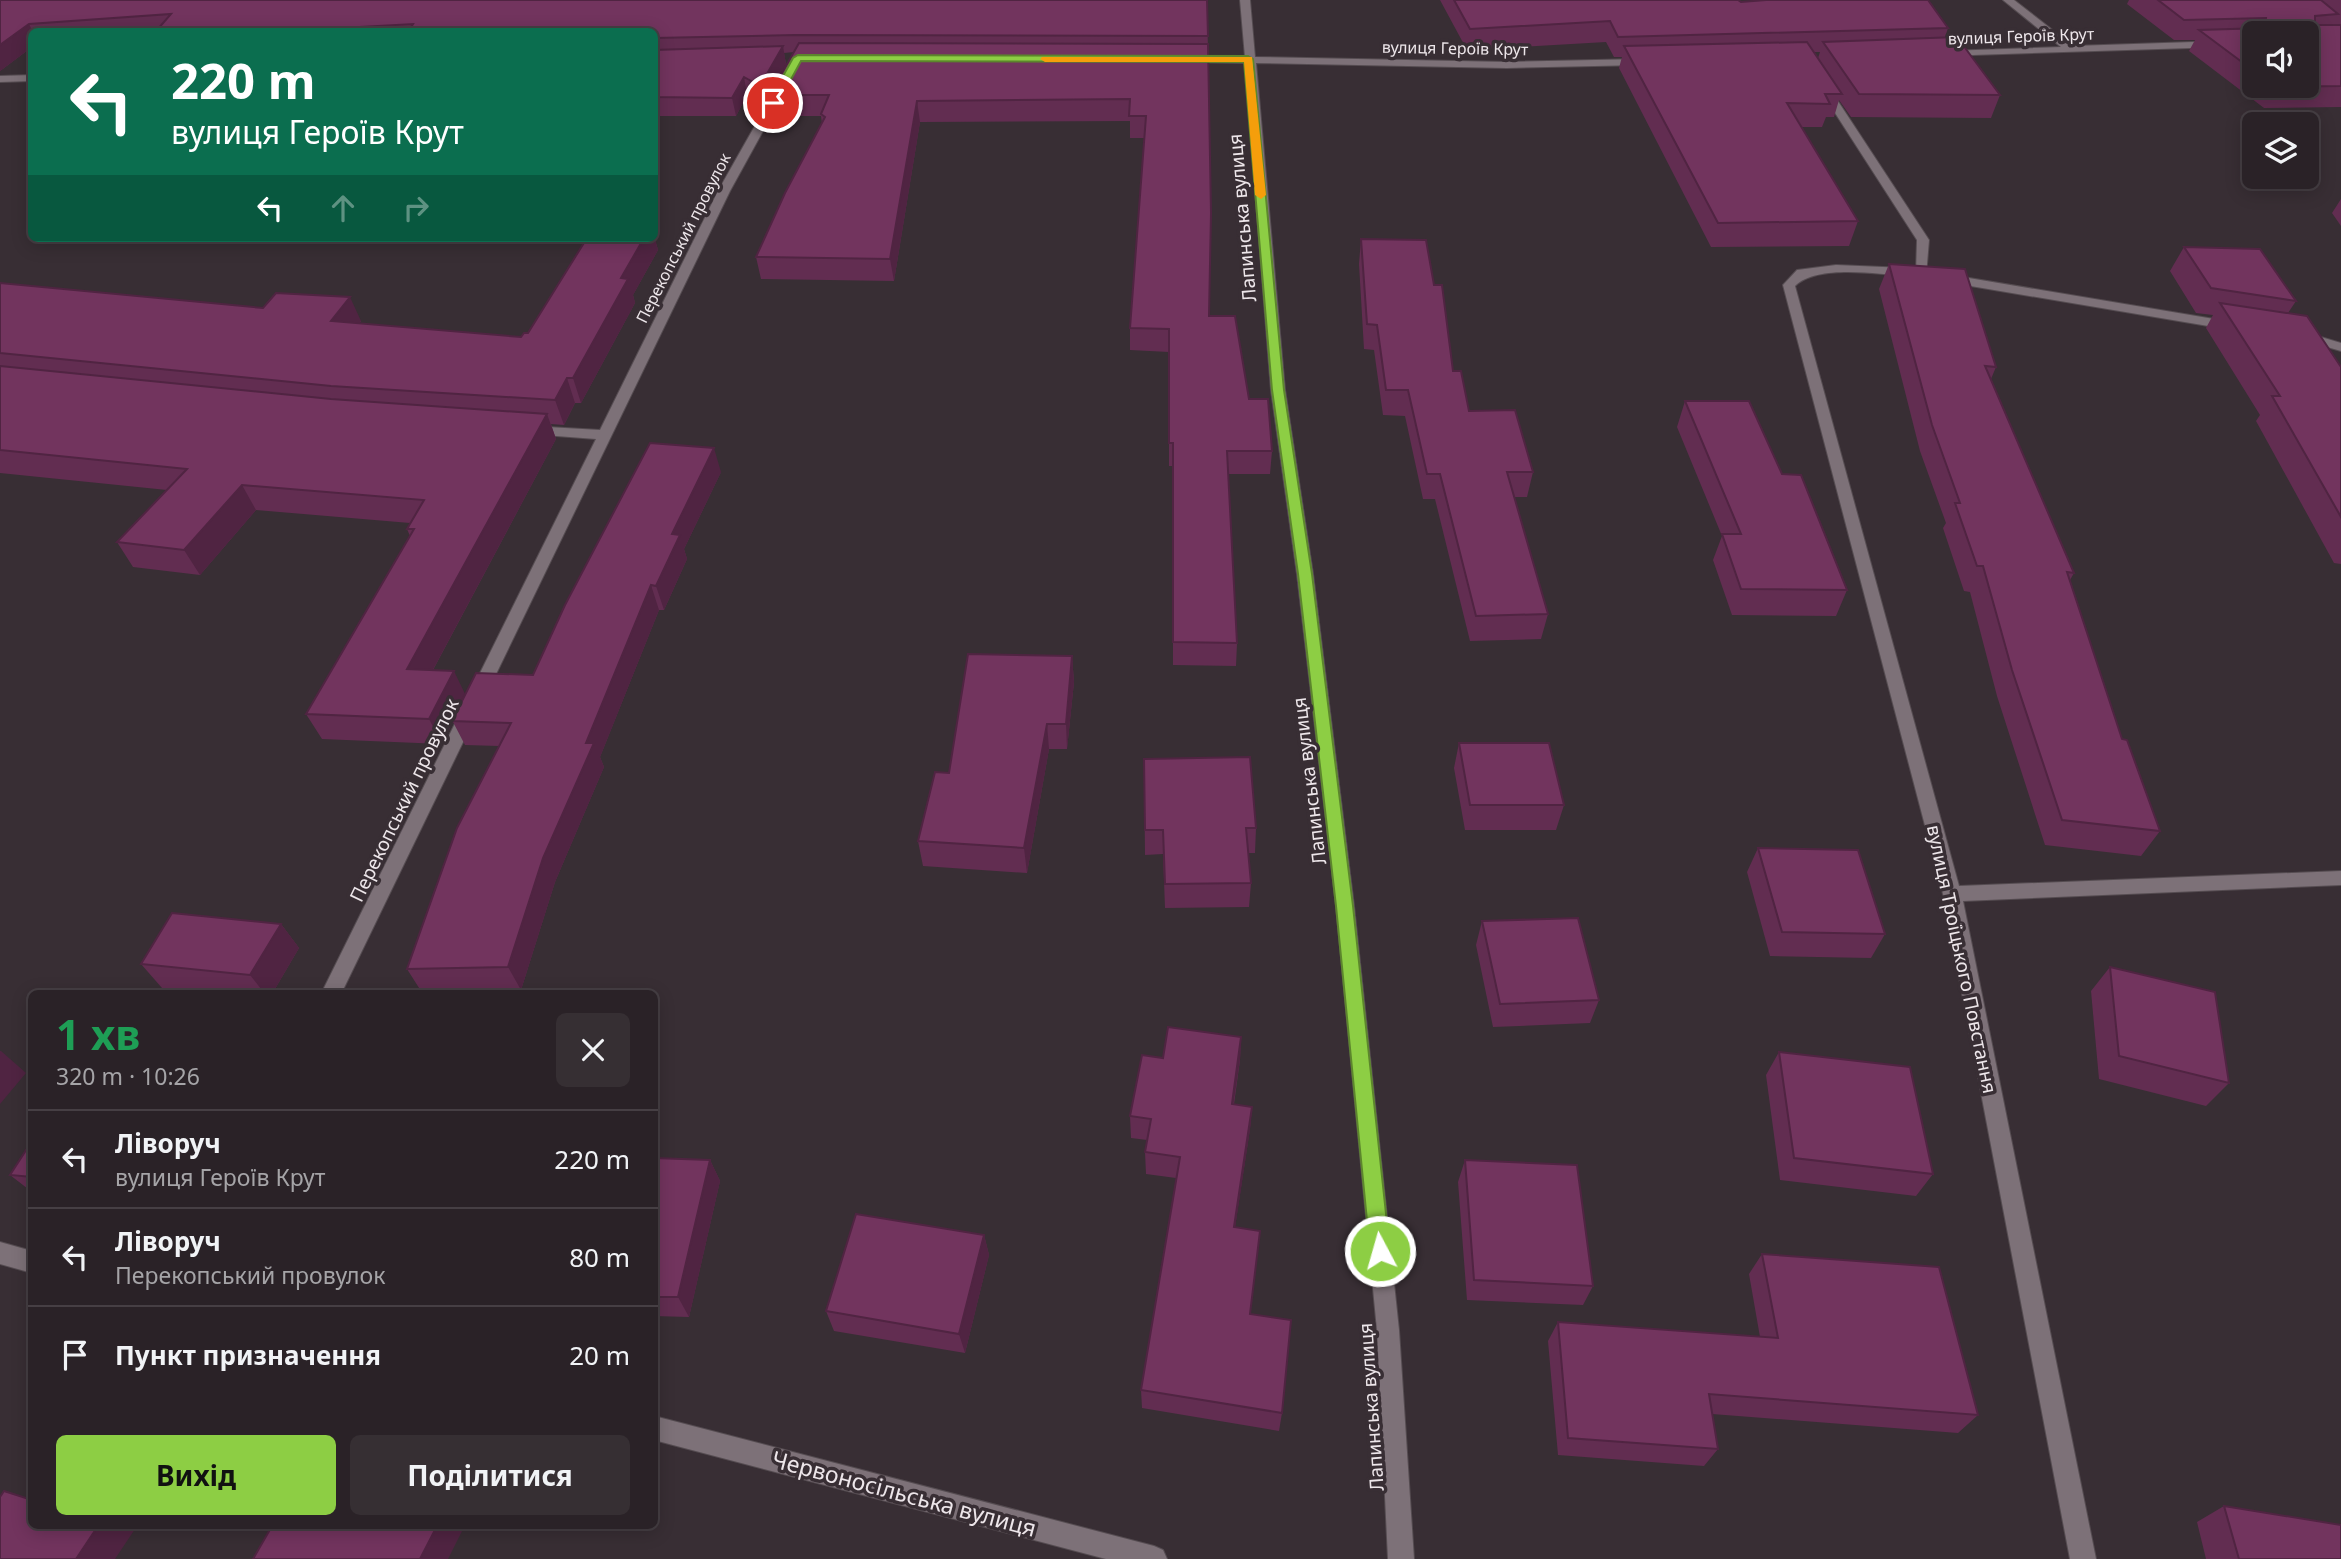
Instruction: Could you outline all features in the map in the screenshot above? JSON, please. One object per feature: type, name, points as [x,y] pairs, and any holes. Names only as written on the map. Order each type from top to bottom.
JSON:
[{"type":"street","name":"Лапинська вулиця","points":[[1245,0],[1278,390],[1307,588],[1388,1330],[1401,1559]]},
{"type":"street","points":[[2008,0],[2071,50]]},
{"type":"street","name":"вулиця Героїв Крут","points":[[1938,54],[2242,43]]},
{"type":"street","name":"вулиця Героїв Крут","points":[[1180,59],[1507,65],[1656,62]]},
{"type":"street","name":"Перекопський провулок","points":[[333,990],[724,191],[791,70]]},
{"type":"street","points":[[0,79],[28,78]]},
{"type":"street","points":[[1819,82],[1923,240],[1922,273],[2251,329]]},
{"type":"street","name":"вулиця Троїцького Повстання","points":[[1922,273],[1836,269],[1801,273],[1789,285],[1952,894],[2083,1559]]},
{"type":"street","points":[[2288,333],[2341,347]]},
{"type":"street","points":[[509,429],[605,435]]},
{"type":"street","points":[[1952,894],[2341,878]]},
{"type":"street","points":[[0,1253],[28,1261]]},
{"type":"street","name":"Червоносільська вулиця","points":[[658,1430],[1154,1559]]},
{"type":"building","points":[[0,0],[1207,0],[1208,36],[795,35],[658,38],[658,28],[410,28],[413,24],[340,28],[159,28],[171,14],[29,24],[0,45]]},
{"type":"building","points":[[1454,0],[1928,0],[1948,28],[1618,37],[1610,21],[1470,29]]},
{"type":"building","points":[[2158,0],[2321,0],[2338,14],[2315,16],[2315,21],[2266,21],[2266,18],[2184,20]]},
{"type":"building","points":[[2319,25],[2341,25],[2341,86],[2319,86]]},
{"type":"building","points":[[2242,29],[2242,62],[2199,30]]},
{"type":"building","points":[[1957,37],[2000,95],[1859,94],[1823,42]]},
{"type":"building","points":[[1807,42],[1842,94],[1825,94],[1830,104],[1787,103],[1858,221],[1718,223],[1624,46]]},
{"type":"building","points":[[799,43],[1208,44],[1211,213],[1209,316],[1235,316],[1249,399],[1268,399],[1272,451],[1227,451],[1237,643],[1173,642],[1173,443],[1169,443],[1169,329],[1130,328],[1146,116],[1129,116],[1130,99],[917,101],[890,259],[756,257],[785,193],[825,117],[821,114],[829,95],[783,95],[773,89]]},
{"type":"building","points":[[783,46],[760,86],[744,77],[732,98],[658,97],[658,50]]},
{"type":"building","points":[[1361,239],[1426,240],[1434,285],[1442,285],[1453,371],[1461,371],[1469,411],[1515,410],[1533,472],[1507,472],[1548,614],[1476,616],[1440,474],[1427,474],[1408,390],[1386,390],[1377,325],[1367,324]]},
{"type":"building","points":[[585,242],[642,242],[621,278],[628,279],[573,378],[567,378],[555,400],[331,386],[0,353],[0,283],[263,308],[276,293],[350,297],[331,321],[521,337],[528,333]]},
{"type":"building","points":[[2184,247],[2260,249],[2296,301],[2211,288]]},
{"type":"building","points":[[1889,264],[1965,269],[1996,367],[1985,366],[2074,573],[2067,572],[2122,739],[2127,740],[2160,831],[2062,820],[2012,670],[1983,566],[1977,566],[1955,503],[1960,503],[1932,425]]},
{"type":"building","points":[[2220,303],[2307,316],[2341,367],[2341,517],[2272,396],[2280,396]]},
{"type":"building","points":[[0,366],[331,399],[547,414],[407,669],[454,671],[429,719],[306,714],[414,529],[407,529],[424,500],[242,485],[184,550],[117,542],[187,469],[0,450]]},
{"type":"building","points":[[1685,401],[1749,401],[1782,474],[1801,475],[1847,590],[1741,589],[1722,534],[1741,534]]},
{"type":"building","points":[[650,443],[714,448],[672,534],[680,535],[656,586],[651,585],[586,743],[594,743],[543,858],[508,967],[407,969],[457,828],[511,723],[452,721],[476,673],[533,675],[565,605]]},
{"type":"building","points":[[968,654],[1072,656],[1066,724],[1047,724],[1024,848],[918,841],[935,772],[949,773]]},
{"type":"building","points":[[1459,743],[1549,743],[1564,805],[1470,805]]},
{"type":"building","points":[[1250,757],[1256,828],[1246,828],[1251,883],[1165,884],[1163,830],[1145,830],[1144,759]]},
{"type":"building","points":[[1758,848],[1858,850],[1885,934],[1782,932]]},
{"type":"building","points":[[172,913],[281,924],[250,975],[141,964]]},
{"type":"building","points":[[1578,918],[1599,1000],[1500,1004],[1482,921]]},
{"type":"building","points":[[2110,967],[2215,992],[2229,1083],[2119,1056]]},
{"type":"building","points":[[1168,1027],[1241,1037],[1232,1104],[1252,1107],[1234,1227],[1260,1231],[1250,1314],[1291,1320],[1282,1413],[1141,1390],[1180,1157],[1145,1152],[1151,1119],[1130,1116],[1142,1055],[1163,1058]]},
{"type":"building","points":[[1779,1052],[1910,1067],[1933,1174],[1794,1158]]},
{"type":"building","points":[[28,1147],[28,1177],[10,1175]]},
{"type":"building","points":[[658,1158],[710,1160],[678,1297],[658,1297]]},
{"type":"building","points":[[1465,1160],[1577,1165],[1593,1286],[1474,1280]]},
{"type":"building","points":[[856,1214],[984,1235],[959,1334],[826,1311]]},
{"type":"building","points":[[1762,1254],[1939,1267],[1978,1415],[1709,1394],[1718,1449],[1568,1438],[1558,1322],[1778,1338]]},
{"type":"building","points":[[4,1491],[28,1499],[28,1529],[96,1529],[76,1559],[0,1559],[0,1497]]},
{"type":"building","points":[[2224,1506],[2341,1525],[2341,1559],[2239,1559]]},
{"type":"building","points":[[270,1529],[435,1529],[420,1559],[253,1559]]},
{"type":"slow traffic","points":[[1045,59],[1248,59],[1261,195]]},
{"type":"route","points":[[773,103],[798,58],[1248,59],[1278,390],[1305,574],[1345,906],[1380,1251]]}]
